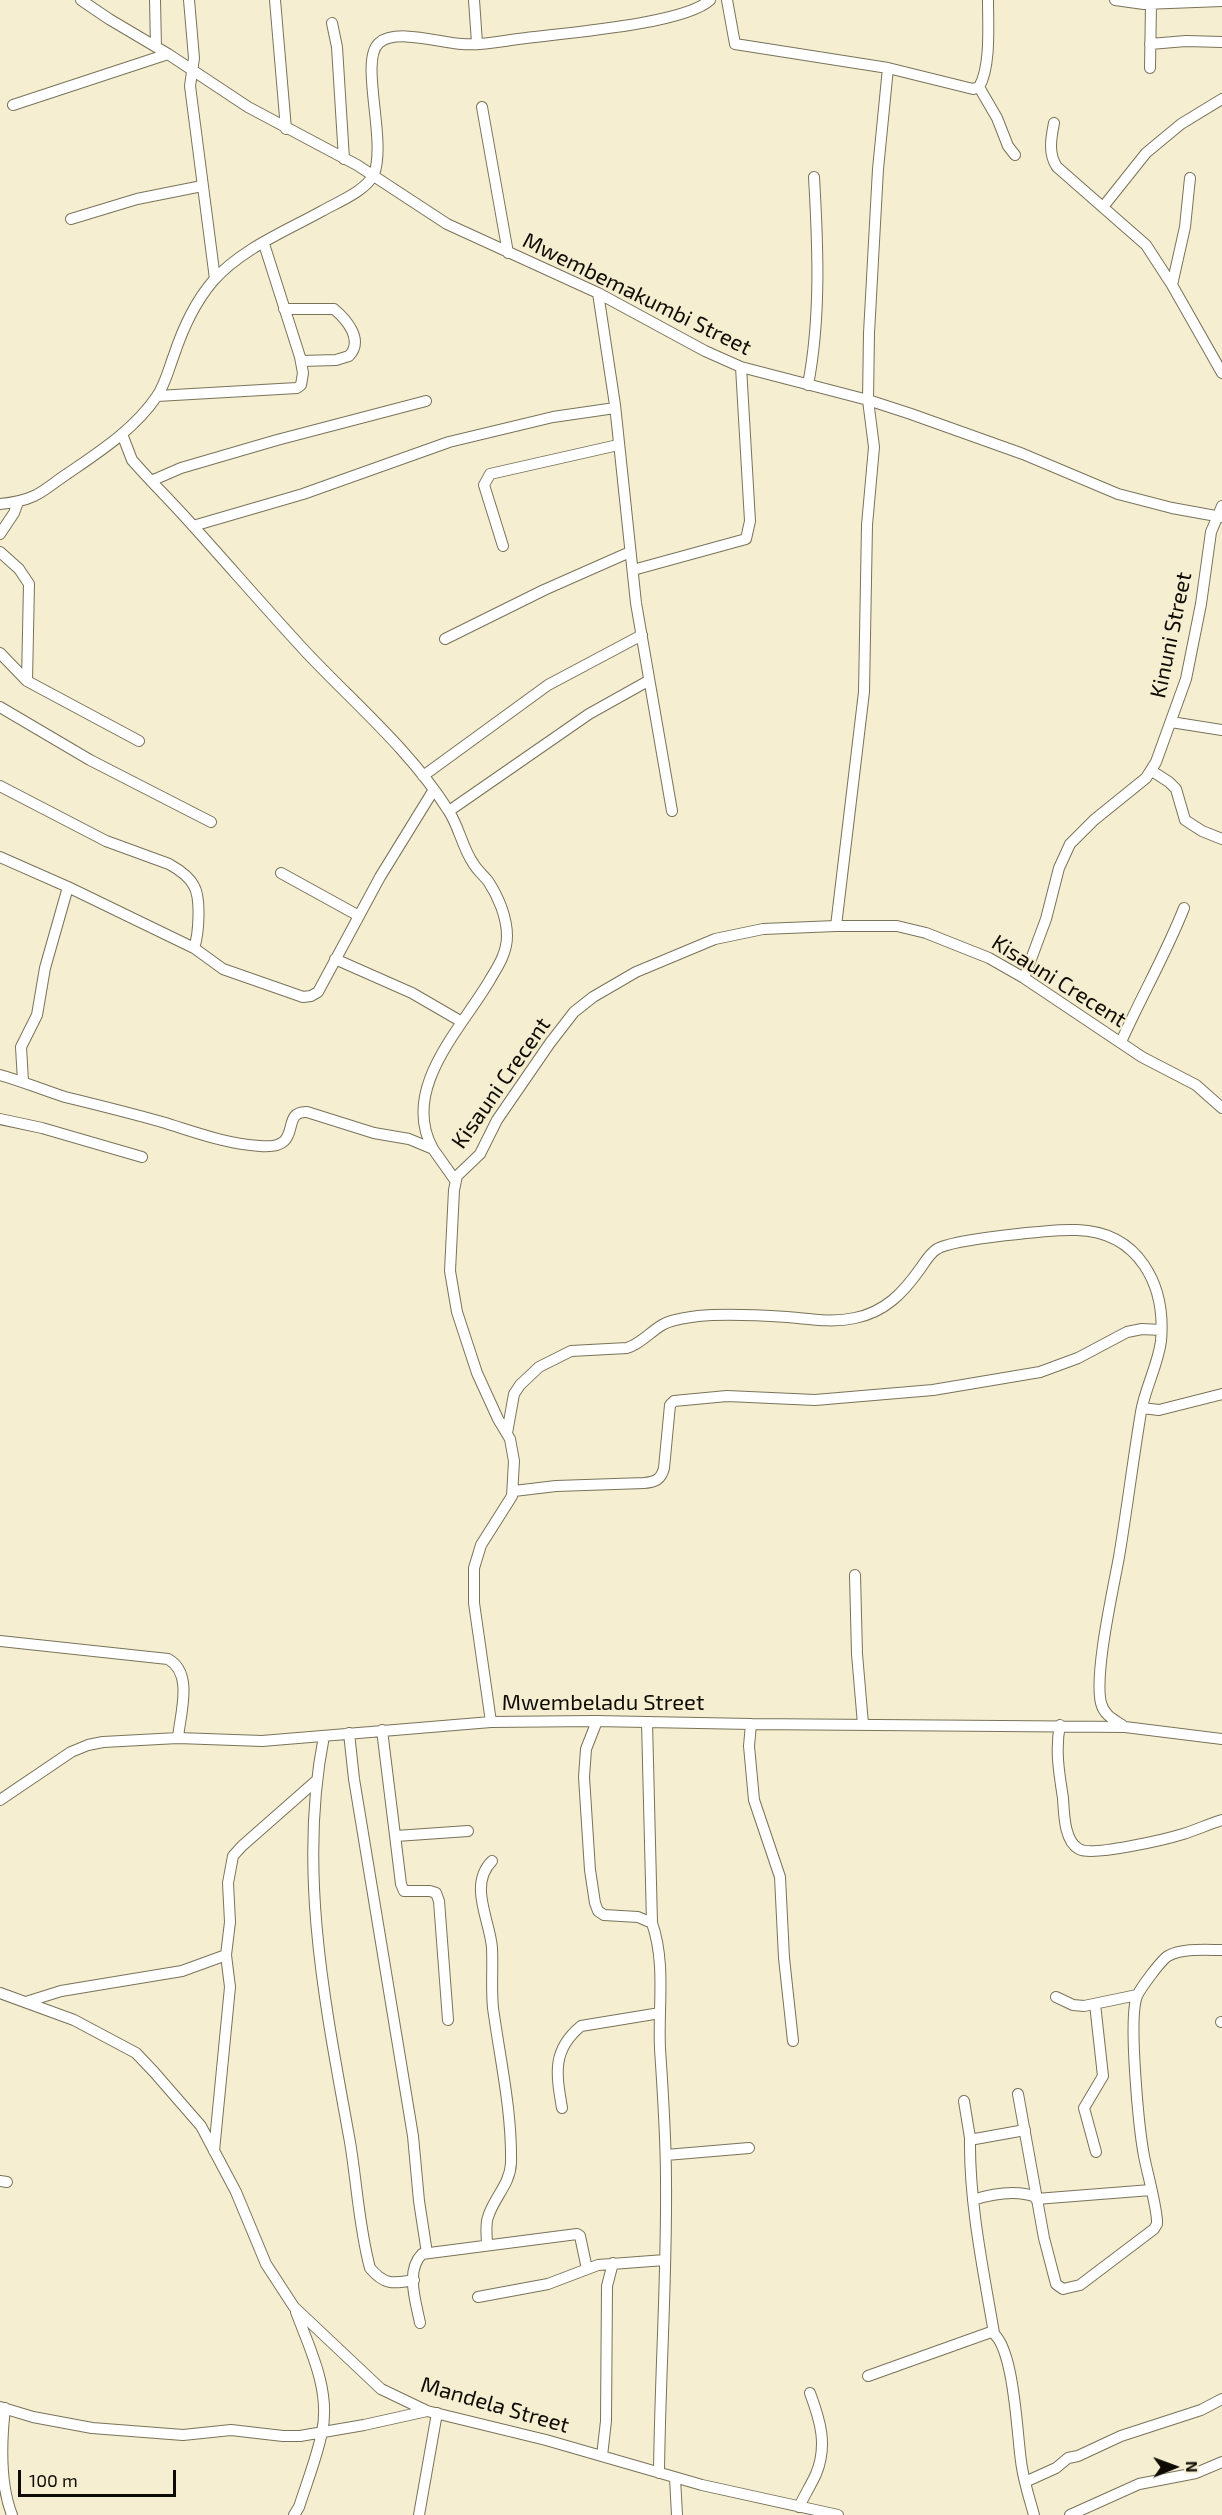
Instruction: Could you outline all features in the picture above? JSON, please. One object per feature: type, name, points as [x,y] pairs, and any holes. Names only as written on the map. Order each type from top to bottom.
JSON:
[{"type":"street","name":"Mwembemakumbi Street","points":[[81,0],[286,129],[345,159],[447,224],[508,254],[598,293],[705,351],[741,367],[868,400],[1023,454],[1118,494],[1172,508],[1220,513]]},
{"type":"street","points":[[155,0],[156,47]]},
{"type":"street","points":[[189,0],[194,70],[190,86],[215,279]]},
{"type":"street","points":[[275,0],[286,129]]},
{"type":"street","points":[[474,0],[477,43]]},
{"type":"street","points":[[0,504],[18,502],[36,495],[122,434],[158,396],[195,305],[215,279],[234,262],[347,197],[373,176],[378,155],[378,139],[371,70],[374,48],[381,40],[392,37],[416,37],[463,44],[596,29],[655,20],[692,10],[710,0]]},
{"type":"street","points":[[727,0],[730,30],[735,44],[812,58],[888,68],[973,88],[979,87]]},
{"type":"street","points":[[988,0],[985,66],[979,87],[997,118],[1008,146],[1015,155]]},
{"type":"street","points":[[1115,0],[1151,4],[1222,1]]},
{"type":"street","points":[[1150,68],[1151,4]]},
{"type":"street","points":[[332,23],[337,47],[345,159]]},
{"type":"street","points":[[1150,44],[1186,41],[1222,42]]},
{"type":"street","points":[[13,105],[168,54]]},
{"type":"street","points":[[836,926],[864,682],[867,525],[874,447],[868,400],[869,333],[878,169],[888,68]]},
{"type":"street","points":[[1102,207],[1146,153],[1181,124],[1222,99]]},
{"type":"street","points":[[482,107],[508,254]]},
{"type":"street","points":[[1054,123],[1051,138],[1052,160],[1066,177],[1146,245],[1172,285],[1222,373]]},
{"type":"street","points":[[808,385],[815,321],[817,271],[814,177]]},
{"type":"street","points":[[1172,285],[1185,226],[1190,178]]},
{"type":"street","points":[[71,219],[137,200],[202,186]]},
{"type":"street","points":[[158,396],[297,388],[303,381],[301,361],[264,244]]},
{"type":"street","points":[[598,293],[615,408],[630,552],[648,681],[672,811]]},
{"type":"street","points":[[284,309],[334,309],[344,318],[353,332],[355,343],[350,356],[336,360],[301,361]]},
{"type":"street","points":[[633,570],[746,539],[750,521],[741,367]]},
{"type":"street","points":[[151,481],[181,468],[234,452],[426,401]]},
{"type":"street","points":[[193,526],[303,494],[449,442],[553,417],[615,408]]},
{"type":"street","points":[[122,434],[132,460],[307,653],[383,729],[423,776],[449,811],[472,862],[494,892],[501,908],[507,936],[502,958],[477,1002],[434,1066],[426,1093],[426,1133],[433,1149],[455,1180]]},
{"type":"street","points":[[503,546],[484,485],[490,474],[618,445]]},
{"type":"street","points":[[0,534],[14,513],[18,502]]},
{"type":"street","name":"Kinuni Street","points":[[1024,978],[1046,919],[1059,868],[1070,844],[1094,820],[1152,771],[1180,698],[1191,657],[1211,532],[1220,513]]},
{"type":"street","points":[[0,552],[19,569],[29,584],[27,681]]},
{"type":"street","points":[[445,639],[544,590],[630,552]]},
{"type":"street","points":[[423,776],[548,686],[642,635]]},
{"type":"street","points":[[0,653],[27,681],[139,741]]},
{"type":"street","points":[[449,811],[590,714],[648,681]]},
{"type":"street","points":[[0,707],[90,760],[211,822]]},
{"type":"street","points":[[1171,722],[1222,730]]},
{"type":"street","points":[[1152,771],[1176,789],[1185,820],[1202,831],[1222,839]]},
{"type":"street","points":[[0,786],[84,831],[169,864],[181,871],[193,883],[197,892],[198,929],[194,948]]},
{"type":"street","points":[[0,857],[194,948],[223,969],[303,997],[311,996],[318,992],[359,916],[433,791]]},
{"type":"street","points":[[281,873],[359,916]]},
{"type":"street","points":[[23,1081],[21,1047],[37,1015],[45,968],[68,887]]},
{"type":"street","points":[[1121,1042],[1142,995],[1162,960],[1184,908]]},
{"type":"street","name":"Kisauni Crecent","points":[[491,1722],[474,1603],[474,1568],[481,1545],[510,1503],[514,1491],[514,1461],[512,1443],[477,1373],[457,1312],[450,1271],[455,1180],[463,1169],[480,1154],[497,1120],[574,1012],[593,997],[636,972],[715,939],[763,929],[884,925],[918,931],[989,958],[1024,978],[1142,1057],[1196,1085],[1222,1108]]},
{"type":"street","points":[[335,958],[412,993],[462,1022]]},
{"type":"street","points":[[0,1075],[62,1096],[142,1116],[212,1138],[244,1144],[269,1146],[283,1144],[288,1139],[293,1117],[303,1112],[374,1133],[409,1139],[433,1149]]},
{"type":"street","points":[[0,1119],[42,1128],[142,1157]]},
{"type":"street","points":[[507,1433],[512,1402],[520,1385],[539,1367],[556,1356],[572,1351],[627,1348],[635,1345],[664,1324],[700,1316],[776,1317],[824,1321],[856,1318],[891,1302],[904,1290],[933,1252],[951,1244],[1048,1231],[1099,1232],[1139,1255],[1156,1292],[1161,1330],[1157,1359],[1142,1408],[1106,1636],[1100,1689],[1101,1705],[1108,1716],[1125,1727]]},
{"type":"street","points":[[514,1491],[556,1485],[644,1484],[658,1480],[662,1477],[664,1468],[670,1405],[674,1401],[727,1396],[815,1400],[933,1390],[1040,1372],[1078,1358],[1127,1332],[1142,1329],[1161,1330]]},
{"type":"street","points":[[1142,1408],[1159,1410],[1222,1394]]},
{"type":"street","points":[[855,1575],[857,1654],[863,1724]]},
{"type":"street","points":[[0,1641],[168,1659],[177,1664],[184,1678],[178,1738]]},
{"type":"street","points":[[597,1721],[586,1749],[584,1777],[590,1870],[596,1908],[604,1916],[638,1917],[652,1923]]},
{"type":"street","name":"Mwembeladu Street","points":[[0,1800],[51,1765],[88,1745],[178,1738],[262,1741],[491,1722],[1060,1725],[1125,1727],[1222,1739]]},
{"type":"street","points":[[648,1722],[652,1923],[660,1953],[666,2156],[659,2473]]},
{"type":"street","points":[[751,1724],[749,1746],[754,1800],[780,1877],[784,1958],[793,2042]]},
{"type":"street","points":[[1060,1725],[1057,1741],[1065,1820],[1071,1841],[1078,1849],[1087,1852],[1101,1851],[1166,1839],[1222,1820]]},
{"type":"street","points":[[382,1730],[401,1884],[404,1891],[436,1893],[439,1901],[448,2020]]},
{"type":"street","points":[[349,1733],[354,1779],[413,2136],[427,2253]]},
{"type":"street","points":[[324,1736],[317,1780],[312,1881],[325,2004],[355,2169],[366,2255],[370,2268],[380,2280],[390,2283],[414,2280]]},
{"type":"street","points":[[214,2151],[230,1987],[226,1955],[230,1923],[228,1882],[233,1856],[284,1807],[317,1780]]},
{"type":"street","points":[[396,1836],[468,1831]]},
{"type":"street","points":[[487,2245],[487,2218],[508,2180],[510,2166],[508,2111],[493,2008],[492,1946],[481,1892],[481,1878],[485,1868],[492,1861]]},
{"type":"street","points":[[1018,2094],[1044,2238],[1056,2284],[1063,2289],[1080,2285],[1154,2229],[1157,2219],[1142,2148],[1134,2015],[1137,1995],[1156,1968],[1169,1955],[1187,1951],[1222,1950]]},
{"type":"street","points":[[27,2002],[61,1991],[182,1971],[226,1955]]},
{"type":"street","name":"Mandela Street","points":[[0,1993],[74,2020],[135,2054],[201,2126],[236,2192],[266,2264],[294,2307],[381,2389],[432,2412],[536,2437],[675,2478],[838,2515]]},
{"type":"street","points":[[1056,1997],[1073,2005],[1095,2004],[1137,1995]]},
{"type":"street","points":[[1095,2004],[1103,2076],[1084,2108],[1096,2152]]},
{"type":"street","points":[[562,2108],[557,2062],[562,2046],[573,2033],[581,2026],[660,2013]]},
{"type":"street","points":[[964,2101],[970,2138],[969,2165],[973,2200],[994,2332],[1003,2347],[1010,2371],[1025,2482],[1034,2515]]},
{"type":"street","points":[[970,2138],[1025,2130]]},
{"type":"street","points":[[666,2156],[749,2148]]},
{"type":"street","points":[[973,2200],[988,2195],[1024,2194],[1036,2198],[1151,2190]]},
{"type":"street","points":[[420,2324],[414,2266],[422,2254],[577,2234],[580,2236],[587,2269]]},
{"type":"street","points":[[478,2297],[548,2284],[587,2269],[613,2263],[665,2260]]},
{"type":"street","points":[[602,2456],[606,2421],[607,2286],[613,2263]]},
{"type":"street","points":[[294,2307],[318,2370],[322,2389],[322,2431],[299,2507],[294,2515]]},
{"type":"street","points":[[868,2376],[939,2352],[982,2333],[994,2332]]},
{"type":"street","points":[[799,2507],[815,2475],[822,2449],[823,2433],[810,2392]]},
{"type":"street","points":[[1025,2482],[1056,2468],[1068,2458],[1078,2456],[1121,2436],[1201,2410],[1222,2399]]},
{"type":"street","points":[[12,2515],[0,2484],[2,2408],[33,2417],[92,2428],[183,2435],[231,2430],[267,2436],[300,2436],[432,2412],[419,2515]]},
{"type":"street","points":[[1070,2515],[1139,2484],[1196,2473],[1222,2462]]},
{"type":"street","points":[[675,2478],[677,2515]]}]
